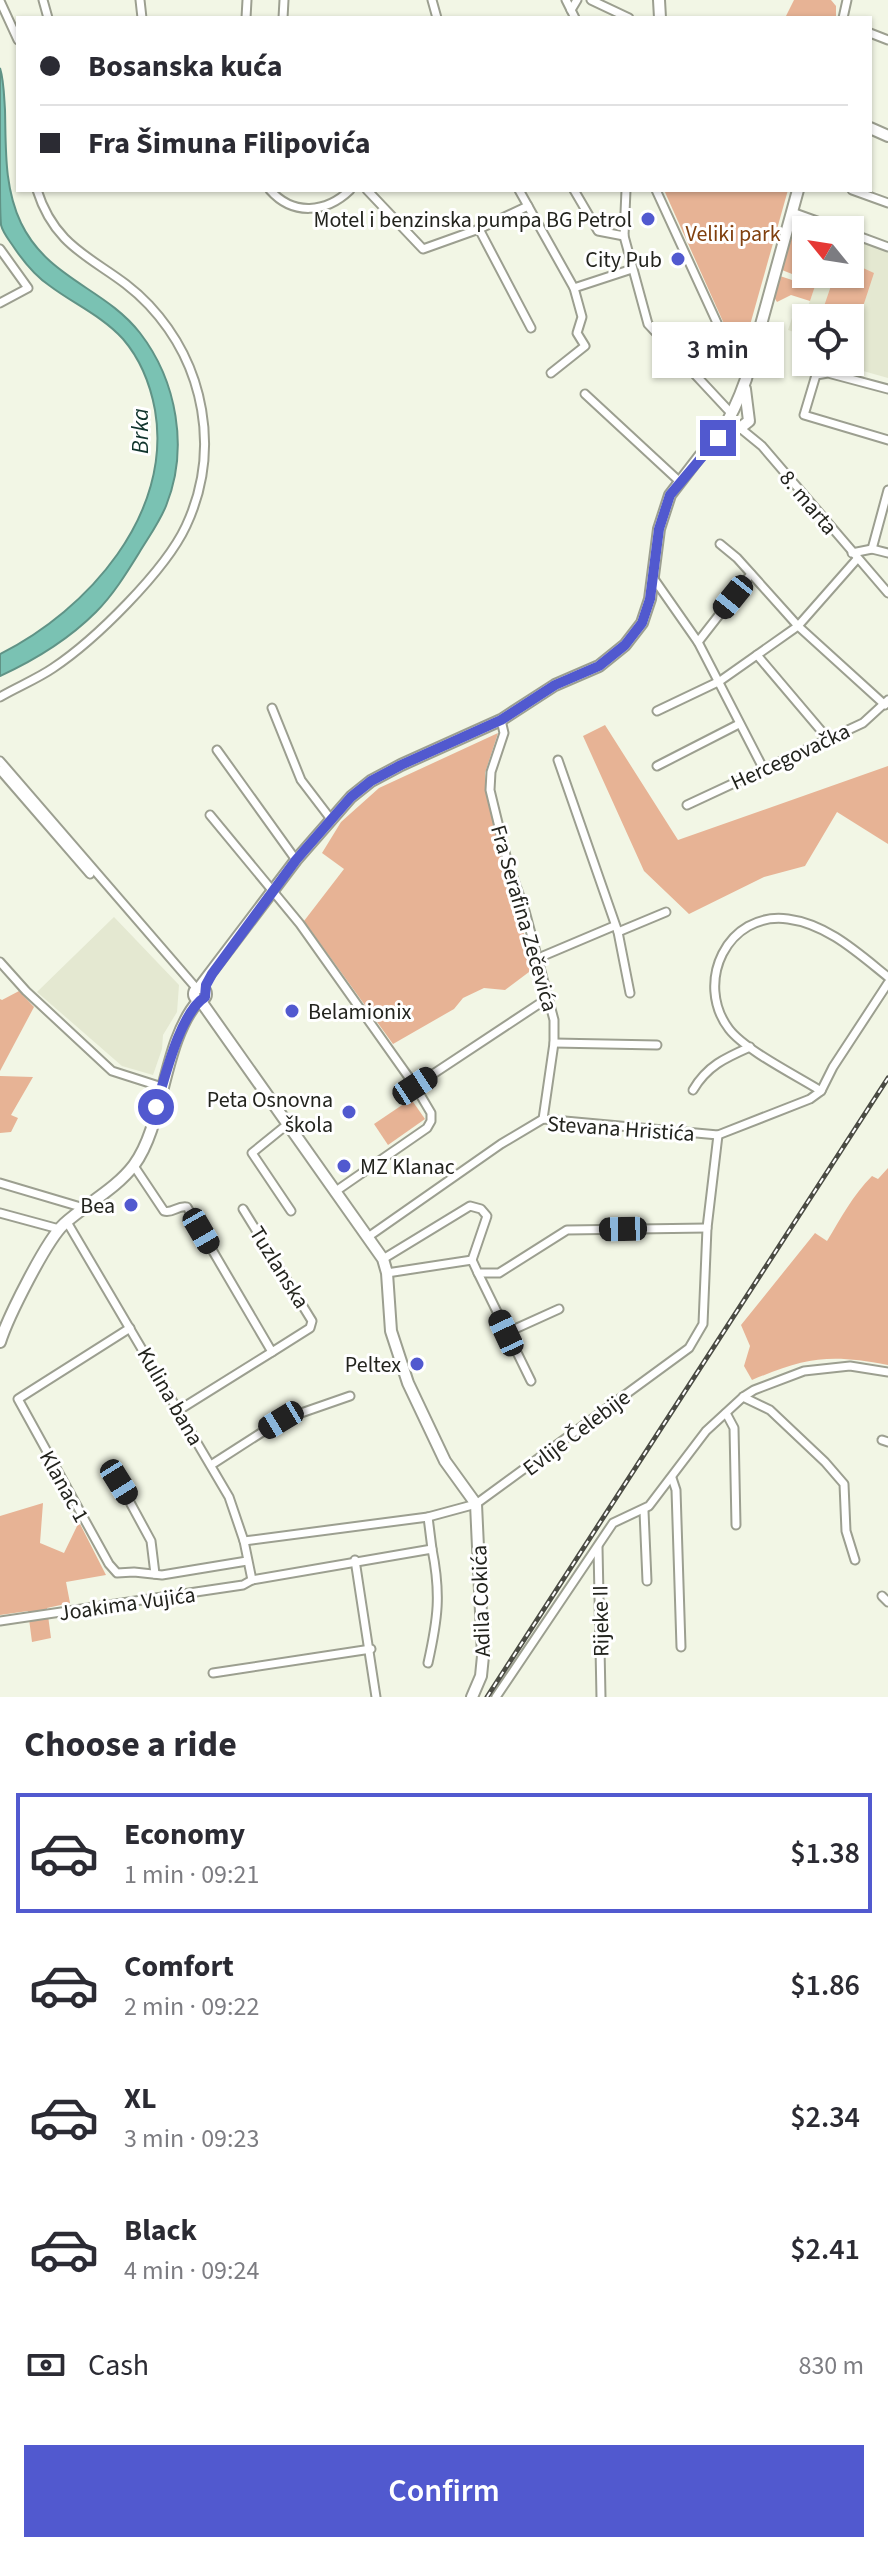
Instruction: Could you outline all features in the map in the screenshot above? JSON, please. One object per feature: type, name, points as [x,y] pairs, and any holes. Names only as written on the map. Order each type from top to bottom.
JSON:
[{"type":"main road","points":[[0,1342],[10,1315],[63,1225],[134,1166],[191,1013],[212,974],[330,818],[371,781],[501,720],[555,685],[614,657],[642,623],[654,579],[663,511],[679,481],[737,418],[797,192]]},
{"type":"main road","points":[[200,996],[383,1259],[387,1273],[391,1331],[408,1383],[445,1461],[476,1504]]},
{"type":"main road","name":"Adila Cokića","points":[[472,1697],[481,1676],[483,1656],[476,1504]]},
{"type":"street","points":[[566,0],[573,14]]},
{"type":"street","points":[[573,14],[577,0]]},
{"type":"street","points":[[591,0],[625,16]]},
{"type":"street","points":[[0,1],[16,36]]},
{"type":"street","points":[[0,697],[71,654],[143,585],[185,529],[196,501],[205,439],[198,389],[168,327],[119,278],[90,262],[63,239],[42,207],[38,192]]},
{"type":"street","points":[[272,192],[283,202],[297,208],[311,209],[326,207],[348,192]]},
{"type":"street","points":[[369,192],[423,249],[479,229],[528,206]]},
{"type":"street","points":[[520,192],[574,288],[582,317],[577,333],[585,346],[551,373]]},
{"type":"street","points":[[575,192],[598,231],[624,236]]},
{"type":"street","name":"8. marta","points":[[626,192],[624,236],[648,324],[762,446],[888,593]]},
{"type":"street","points":[[657,192],[735,362],[744,368],[751,361]]},
{"type":"street","points":[[858,192],[888,203]]},
{"type":"street","points":[[792,212],[803,216]]},
{"type":"street","points":[[479,229],[531,328]]},
{"type":"street","points":[[864,238],[888,247]]},
{"type":"street","points":[[0,249],[28,288],[0,303]]},
{"type":"street","points":[[574,288],[632,269]]},
{"type":"street","points":[[888,389],[820,373],[814,381],[804,415],[888,440]]},
{"type":"street","points":[[585,394],[679,481]]},
{"type":"street","points":[[872,549],[888,490]]},
{"type":"street","points":[[720,544],[737,558],[798,626],[886,702]]},
{"type":"street","points":[[657,711],[720,681],[798,626],[855,556],[872,549],[888,553]]},
{"type":"street","points":[[698,642],[751,574]]},
{"type":"street","points":[[654,579],[698,642],[763,768]]},
{"type":"street","points":[[757,655],[829,740]]},
{"type":"street","name":"Hercegovačka","points":[[687,805],[863,723],[886,702]]},
{"type":"street","points":[[272,708],[301,780],[330,818]]},
{"type":"street","name":"Fra Serafina Zečevića","points":[[501,720],[504,733],[491,772],[490,790],[554,1020],[554,1043],[543,1119]]},
{"type":"street","points":[[657,766],[739,724]]},
{"type":"street","points":[[217,750],[296,860]]},
{"type":"street","points":[[558,760],[616,929],[630,993]]},
{"type":"street","points":[[0,761],[200,996]]},
{"type":"street","points":[[0,770],[200,996]]},
{"type":"street","points":[[210,815],[273,892],[415,1086],[432,1118],[427,1128],[336,1191]]},
{"type":"street","points":[[536,959],[666,912]]},
{"type":"street","points":[[821,1091],[730,1031],[718,1010],[713,988],[715,971],[723,951],[735,936],[757,923],[785,918],[807,923],[843,941],[888,977]]},
{"type":"street","points":[[0,962],[26,991],[112,1071],[162,1087]]},
{"type":"street","points":[[718,1135],[810,1099],[821,1091],[833,1067],[888,983]]},
{"type":"street","points":[[415,1086],[548,998]]},
{"type":"street","points":[[554,1043],[657,1045]]},
{"type":"street","points":[[693,1090],[706,1070],[750,1047]]},
{"type":"street","name":"Stevana Hristića","points":[[368,1237],[501,1144],[543,1119],[718,1135]]},
{"type":"street","points":[[289,1123],[252,1153],[291,1211]]},
{"type":"street","name":"Evlije Čelebije","points":[[244,1541],[428,1517],[476,1504],[689,1348],[703,1324],[707,1228],[718,1135]]},
{"type":"street","points":[[134,1166],[164,1211],[187,1207],[272,1352]]},
{"type":"street","points":[[0,1183],[84,1208]]},
{"type":"street","points":[[383,1259],[470,1206],[481,1209],[487,1216],[472,1260],[531,1381]]},
{"type":"street","name":"Tuzlanska","points":[[179,1410],[310,1328],[312,1321],[243,1209]]},
{"type":"street","points":[[0,1213],[63,1225]]},
{"type":"street","name":"Kulina bana","points":[[63,1225],[130,1328],[229,1497],[244,1541],[252,1580]]},
{"type":"street","points":[[478,1273],[499,1273],[567,1230],[707,1228]]},
{"type":"street","points":[[387,1273],[472,1260]]},
{"type":"street","points":[[506,1333],[559,1309]]},
{"type":"street","name":"Klanac 1","points":[[130,1328],[18,1399],[109,1564],[120,1574],[155,1574],[247,1561]]},
{"type":"street","points":[[496,1697],[618,1519],[644,1511],[706,1431],[743,1397],[764,1385],[804,1371],[850,1366],[888,1372]]},
{"type":"street","points":[[211,1465],[281,1420],[350,1396]]},
{"type":"street","points":[[743,1397],[770,1410],[844,1484],[846,1531],[855,1560]]},
{"type":"street","points":[[726,1413],[734,1428],[736,1525]]},
{"type":"street","points":[[672,1478],[676,1490],[681,1647]]},
{"type":"street","points":[[119,1482],[151,1541],[155,1574]]},
{"type":"street","points":[[644,1511],[647,1581]]},
{"type":"street","points":[[428,1517],[438,1578],[439,1607],[428,1663]]},
{"type":"street","name":"Rijeke II","points":[[598,1545],[601,1697]]},
{"type":"street","name":"Joakima Vujića","points":[[0,1621],[167,1598],[355,1560],[432,1549]]},
{"type":"street","points":[[355,1560],[376,1697]]},
{"type":"street","points":[[213,1673],[371,1649]]},
{"type":"shaded area","points":[[864,243],[888,252],[888,378],[864,371],[864,304],[809,304],[814,288],[864,288]]},
{"type":"shaded area","points":[[114,917],[179,985],[177,1012],[163,1035],[162,1049],[153,1075],[122,1066],[37,992]]},
{"type":"green space","points":[[794,0],[831,0],[836,6],[836,16],[786,16]]},
{"type":"green space","name":"Veliki park","points":[[665,192],[787,192],[741,357]]},
{"type":"green space","points":[[792,237],[792,274],[782,270]]},
{"type":"green space","points":[[864,268],[874,273],[864,304],[825,304],[830,288],[864,288]]},
{"type":"green space","points":[[780,276],[792,280],[792,288],[814,288],[810,301],[791,295],[777,302],[774,297]]},
{"type":"green space","points":[[605,725],[678,840],[888,766],[888,844],[837,812],[805,866],[764,877],[689,914],[644,871],[583,736]]},
{"type":"green space","points":[[498,733],[485,773],[486,787],[533,969],[505,990],[484,988],[463,998],[454,1009],[393,1044],[304,921],[344,869],[322,853],[341,822],[379,788]]},
{"type":"green space","points":[[19,991],[34,1007],[0,1071],[0,999]]},
{"type":"green space","points":[[0,1076],[33,1077],[11,1115],[18,1118],[11,1132],[0,1133]]},
{"type":"green space","points":[[411,1099],[425,1119],[388,1145],[374,1124]]},
{"type":"green space","points":[[888,1168],[888,1365],[850,1359],[819,1360],[788,1366],[752,1380],[744,1366],[750,1346],[741,1325],[815,1233],[827,1241],[865,1183],[872,1176],[878,1179]]},
{"type":"green space","points":[[43,1503],[40,1543],[64,1553],[79,1522],[106,1575],[66,1582],[70,1603],[47,1608],[51,1638],[32,1642],[28,1611],[0,1615],[0,1516]]},
{"type":"water","points":[[0,68],[9,182],[21,223],[32,242],[61,271],[110,305],[140,333],[153,352],[171,394],[178,439],[177,462],[166,506],[114,591],[96,612],[63,640],[0,676],[0,654],[64,612],[92,585],[117,554],[137,521],[151,486],[157,449],[155,410],[150,390],[144,372],[129,347],[106,324],[39,278],[2,228]]},
{"type":"railway","points":[[487,1697],[888,1078]]},
{"type":"place","name":"Motel i benzinska pumpa BG Petrol","points":[[648,219]]},
{"type":"place","name":"City Pub","points":[[678,259]]},
{"type":"place","name":"Belamionix","points":[[292,1011]]},
{"type":"place","name":"Peta Osnovna škola","points":[[349,1112]]},
{"type":"place","name":"MZ Klanac","points":[[344,1166]]},
{"type":"place","name":"Bea","points":[[131,1205]]},
{"type":"place","name":"Peltex","points":[[417,1364]]},
{"type":"route","points":[[156,1107],[178,1041],[195,1005],[205,997],[205,988],[212,974],[296,860],[351,797],[371,781],[401,765],[501,720],[555,685],[599,666],[614,657],[637,632],[650,599],[663,511],[679,481],[718,438]]},
{"type":"water label","name":"Brka","points":[[140,431]]}]
